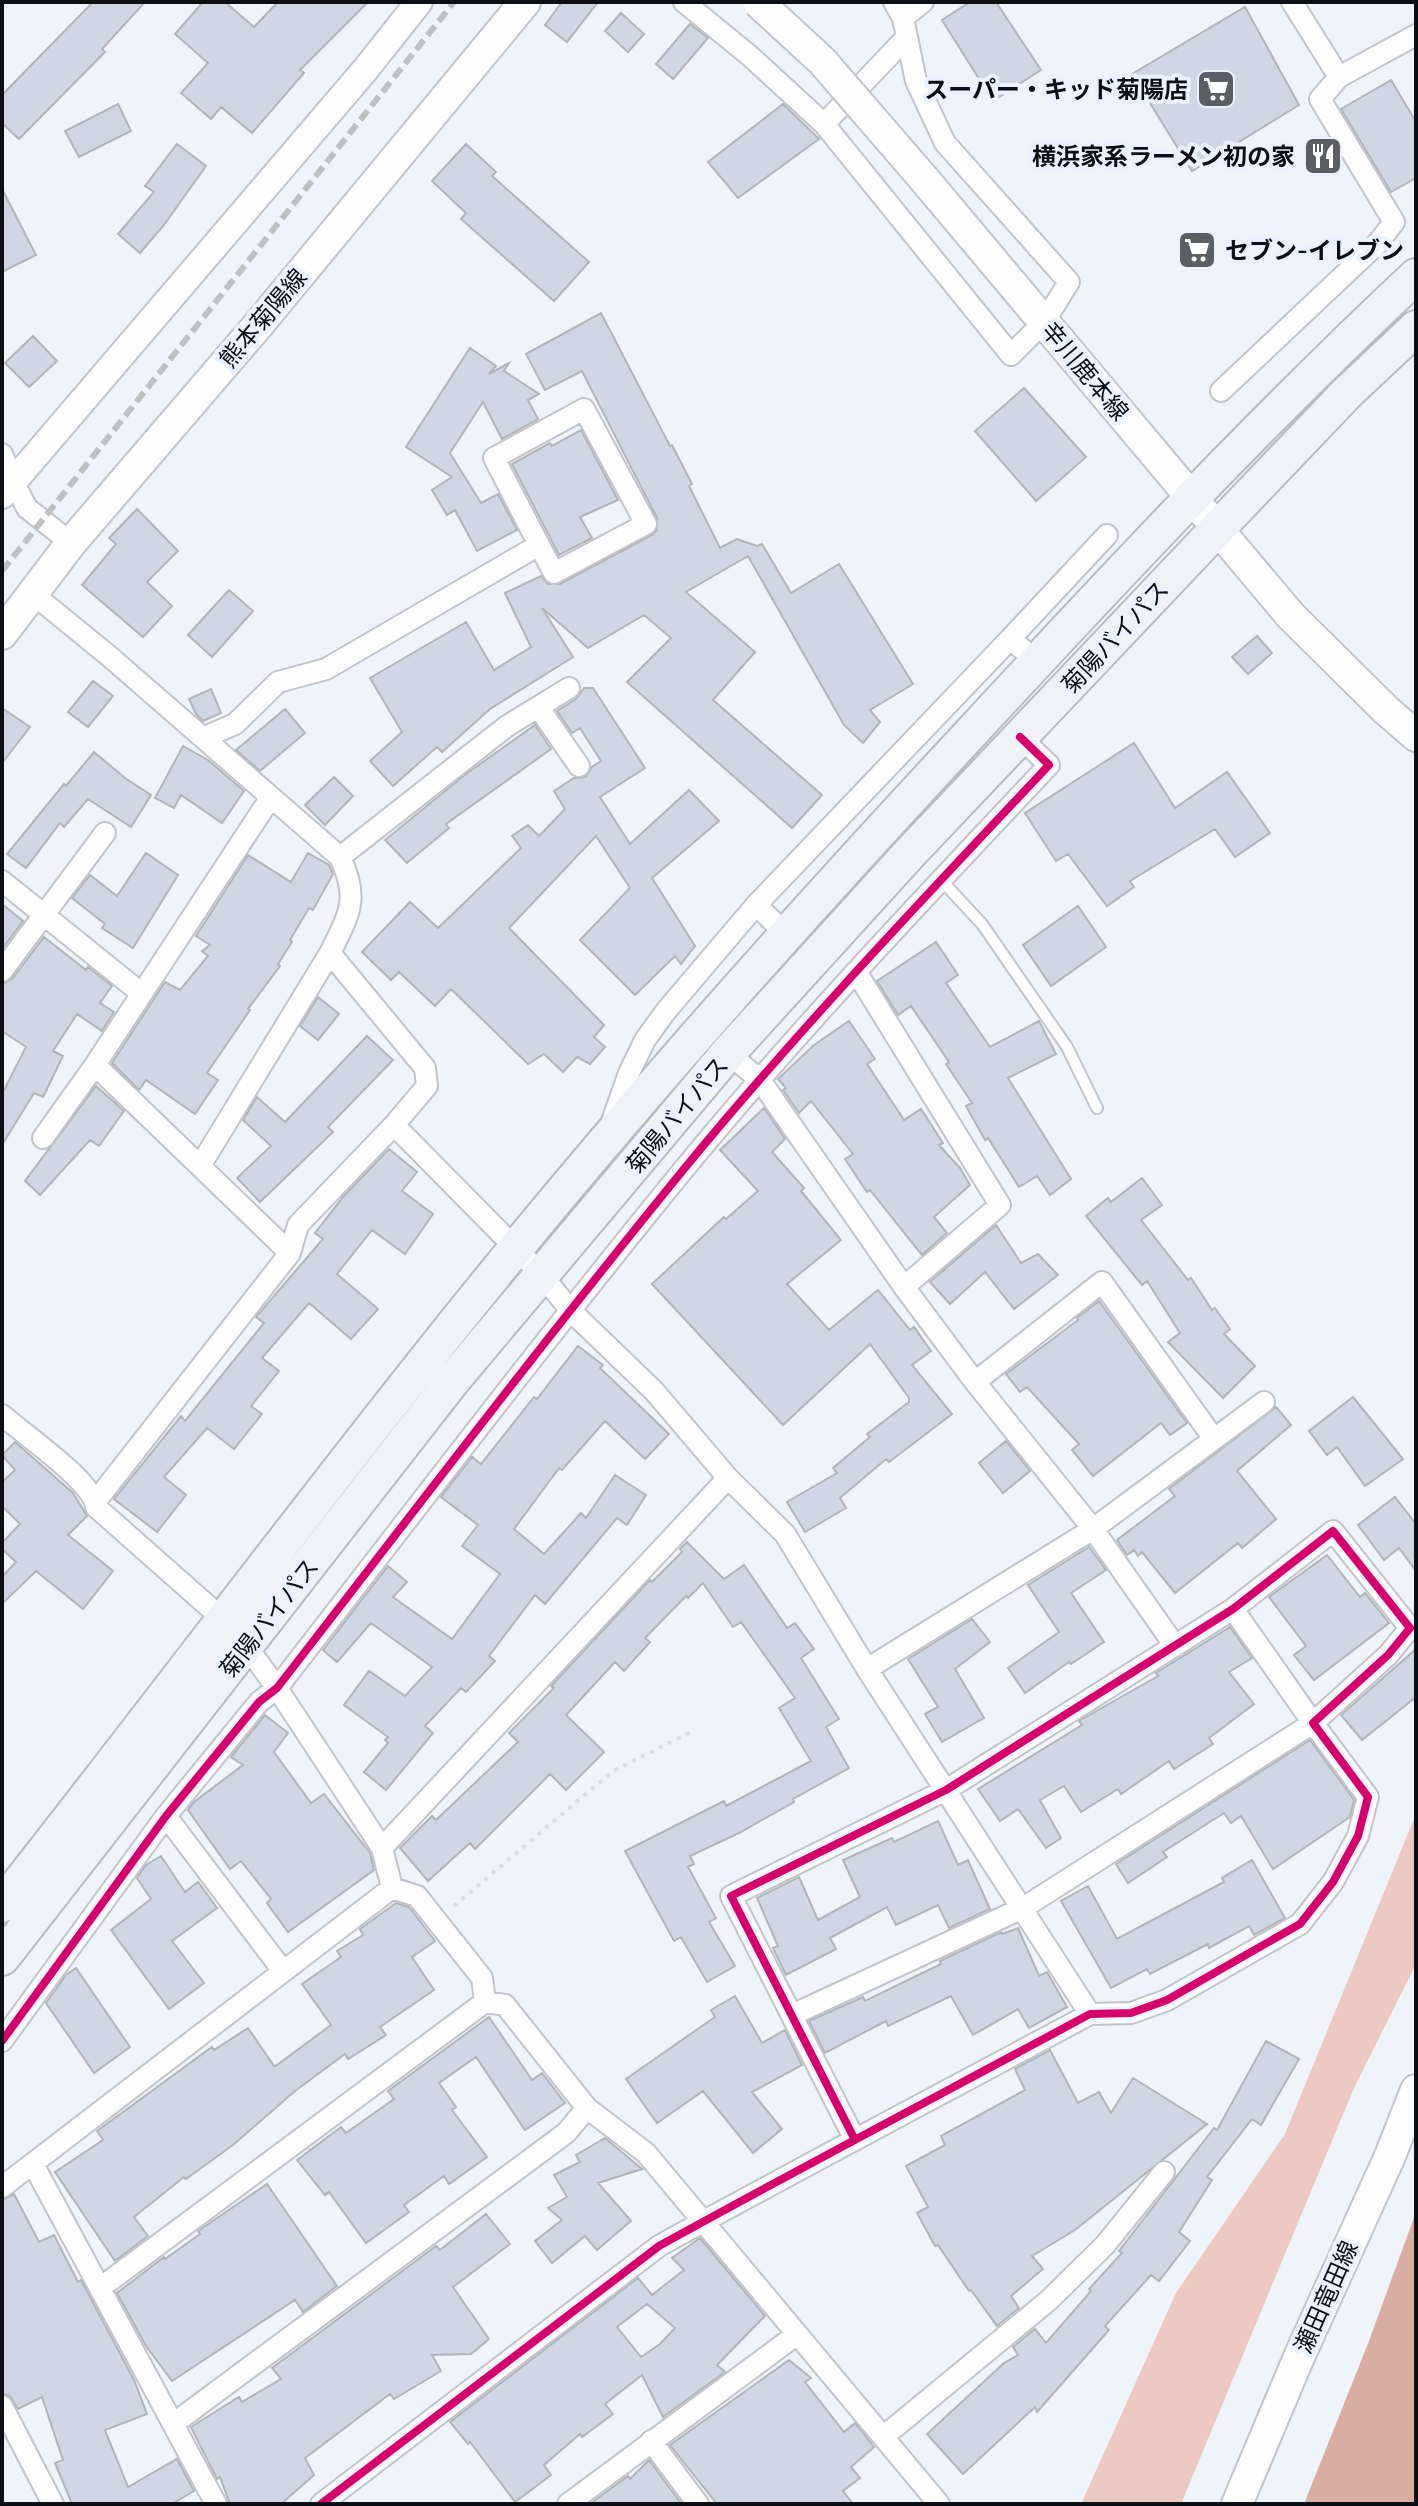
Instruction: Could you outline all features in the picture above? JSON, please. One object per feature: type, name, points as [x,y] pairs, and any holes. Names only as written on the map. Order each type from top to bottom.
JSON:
[{"type":"highway","name":"菊陽バイパス","points":[[2,1905],[430,1354],[605,1140],[785,933],[1037,661],[1322,364],[1416,276]]},
{"type":"highway","name":"菊陽バイパス","points":[[2,1958],[453,1380],[728,1053],[910,853],[1219,527],[1347,393],[1416,328]]},
{"type":"main road","name":"熊本菊陽線","points":[[2,634],[71,543],[259,324],[525,2]]},
{"type":"main road","name":"辛川鹿本線","points":[[758,2],[822,61],[1219,527],[1290,615],[1416,736]]},
{"type":"main road","name":"瀬田竜田線","points":[[1237,2504],[1416,2090]]},
{"type":"street","points":[[7,488],[365,70],[419,2]]},
{"type":"street","points":[[684,2],[750,56],[824,124],[854,157],[1011,355],[1044,322],[1069,282],[945,143],[916,81],[901,19]]},
{"type":"street","points":[[824,124],[901,19],[923,2]]},
{"type":"street","points":[[1292,2],[1339,77]]},
{"type":"street","points":[[1221,391],[1378,243],[1394,222],[1320,99],[1339,77],[1416,35]]},
{"type":"street","points":[[584,409],[646,524],[554,573],[539,545],[494,458],[584,409]]},
{"type":"street","points":[[2,454],[7,488],[71,543]]},
{"type":"street","points":[[605,1140],[629,1073],[645,1040],[666,1011],[756,905],[1107,535]]},
{"type":"street","points":[[203,738],[235,724],[278,682],[326,669],[539,545]]},
{"type":"street","points":[[33,594],[340,857],[353,896],[348,916],[330,953],[200,1166]]},
{"type":"street","points":[[1010,639],[1037,661]]},
{"type":"street","points":[[340,857],[507,726],[569,688]]},
{"type":"street","points":[[539,708],[579,766]]},
{"type":"street","points":[[2,2041],[166,1816],[259,1702],[277,1688],[685,1168],[760,1080],[1049,765],[1020,737]]},
{"type":"street","points":[[43,1138],[95,1065],[271,797]]},
{"type":"street","points":[[2,971],[105,833]]},
{"type":"street","points":[[2,881],[141,993]]},
{"type":"street","points":[[756,905],[785,933]]},
{"type":"street","points":[[330,953],[425,1068],[427,1086],[298,1225],[290,1253],[96,1501],[96,1507],[225,1620],[247,1647],[382,1848],[392,1888]]},
{"type":"street","points":[[857,973],[1000,1205],[904,1287]]},
{"type":"street","points":[[728,1053],[760,1080],[904,1287],[975,1382],[1093,1529],[1175,1646]]},
{"type":"street","points":[[95,1065],[290,1253]]},
{"type":"street","points":[[394,1125],[542,1275],[571,1311],[654,1391],[728,1478],[785,1534],[867,1669],[1090,2014]]},
{"type":"street","points":[[975,1382],[1102,1282],[1214,1439]]},
{"type":"street","points":[[867,1669],[1093,1529],[1264,1402]]},
{"type":"street","points":[[6,1425],[76,1477],[96,1501]]},
{"type":"street","points":[[382,1848],[728,1478]]},
{"type":"street","points":[[792,2015],[1023,1908],[1313,1723],[1388,1655],[1410,1628],[1333,1531],[1233,1609],[946,1790],[731,1896],[855,2140]]},
{"type":"street","points":[[321,2504],[659,2246],[1090,2014],[1131,2013],[1167,2000],[1300,1924],[1333,1882],[1358,1836],[1368,1797],[1233,1609]]},
{"type":"street","points":[[166,1816],[283,1971]]},
{"type":"street","points":[[392,1888],[417,1896],[437,1920],[482,1978],[485,2002]]},
{"type":"street","points":[[2,2187],[392,1888]]},
{"type":"street","points":[[100,2288],[485,2002],[505,2005],[587,2108],[646,2153],[705,2220],[796,2335],[939,2504]]},
{"type":"street","points":[[173,2424],[566,2133],[587,2108]]},
{"type":"street","points":[[33,2164],[216,2504]]},
{"type":"street","points":[[883,2437],[1048,2301],[1105,2245],[1164,2172]]},
{"type":"street","points":[[568,2504],[796,2335]]},
{"type":"street","points":[[2,2406],[53,2504]]},
{"type":"street","points":[[651,2441],[698,2504]]},
{"type":"lane","points":[[941,880],[982,924],[1058,1035],[1097,1108]]},
{"type":"path","points":[[437,1920],[613,1771],[695,1730]]},
{"type":"shaded area","points":[[1416,1814],[1416,1964],[1354,2088],[1181,2504],[1081,2504],[1176,2293],[1285,2134]]},
{"type":"shaded area","points":[[1416,2212],[1416,2504],[1304,2504],[1369,2341]]},
{"type":"building","points":[[93,2],[145,2],[102,49],[105,52],[19,139],[2,123],[2,95]]},
{"type":"building","points":[[203,2],[225,2],[254,27],[278,2],[368,2],[300,70],[304,73],[252,133],[221,107],[211,119],[181,93],[208,63],[175,34]]},
{"type":"building","points":[[562,2],[598,2],[567,42],[545,25]]},
{"type":"building","points":[[970,2],[996,2],[1041,70],[993,101],[942,20]]},
{"type":"building","points":[[1245,7],[1299,105],[1192,171],[1132,74]]},
{"type":"building","points":[[621,13],[644,34],[628,52],[605,31]]},
{"type":"building","points":[[690,24],[708,38],[673,79],[656,64]]},
{"type":"building","points":[[1391,80],[1416,122],[1416,178],[1391,192],[1341,109]]},
{"type":"building","points":[[118,104],[131,131],[79,157],[65,131]]},
{"type":"building","points":[[783,104],[819,139],[738,198],[708,162]]},
{"type":"building","points":[[177,144],[206,166],[140,253],[118,234],[154,192],[145,186]]},
{"type":"building","points":[[466,144],[496,172],[492,176],[589,262],[554,301],[461,219],[466,213],[432,181]]},
{"type":"building","points":[[2,189],[36,255],[2,272]]},
{"type":"building","points":[[601,313],[692,484],[689,486],[720,548],[737,539],[757,546],[762,544],[791,593],[839,564],[913,684],[870,710],[880,722],[863,743],[844,725],[748,556],[686,592],[755,652],[713,700],[822,795],[792,828],[627,682],[671,638],[644,615],[588,648],[542,608],[573,657],[490,709],[442,752],[437,747],[393,786],[370,761],[402,732],[370,678],[466,622],[494,670],[531,647],[505,593],[541,576],[548,584],[560,584],[657,530],[657,518],[582,371],[545,390],[526,354]]},
{"type":"building","points":[[33,336],[57,361],[29,387],[5,363]]},
{"type":"building","points":[[470,348],[496,366],[489,374],[509,363],[504,371],[539,394],[528,400],[538,419],[502,439],[483,402],[450,453],[481,503],[498,494],[517,530],[477,551],[455,510],[447,515],[432,490],[452,477],[406,447]]},
{"type":"building","points":[[1024,388],[1086,457],[1036,501],[975,431]]},
{"type":"building","points":[[581,430],[618,500],[580,517],[592,538],[559,555],[512,464]]},
{"type":"building","points":[[137,509],[178,551],[147,582],[172,606],[143,637],[82,585],[116,544],[109,538]]},
{"type":"building","points":[[229,590],[253,611],[212,657],[188,635]]},
{"type":"building","points":[[1257,636],[1272,653],[1248,674],[1232,657]]},
{"type":"building","points":[[93,681],[113,696],[88,727],[68,712]]},
{"type":"building","points":[[584,688],[593,688],[645,768],[600,797],[630,844],[689,790],[719,821],[652,878],[695,946],[681,964],[675,956],[635,995],[580,940],[630,888],[596,836],[509,928],[604,1025],[594,1037],[605,1047],[590,1064],[577,1057],[563,1072],[544,1054],[528,1064],[451,989],[435,1006],[399,972],[391,980],[362,952],[410,902],[438,928],[521,848],[512,836],[528,825],[539,836],[565,809],[554,791],[574,778],[586,777],[592,767],[601,761],[580,728],[572,733],[557,711],[576,699]]},
{"type":"building","points":[[211,689],[221,713],[203,721],[189,699]]},
{"type":"building","points":[[2,708],[30,727],[2,763]]},
{"type":"building","points":[[285,709],[305,733],[260,771],[236,750]]},
{"type":"building","points":[[535,725],[551,749],[446,824],[449,828],[407,863],[385,840],[466,774]]},
{"type":"building","points":[[1134,743],[1175,808],[1227,772],[1270,833],[1235,857],[1215,829],[1130,881],[1134,887],[1107,906],[1068,854],[1056,861],[1025,813]]},
{"type":"building","points":[[183,746],[208,760],[244,791],[222,823],[181,795],[174,808],[155,798]]},
{"type":"building","points":[[94,752],[151,795],[131,827],[88,799],[64,827],[60,823],[26,868],[7,854]]},
{"type":"building","points":[[334,777],[353,796],[325,825],[305,805]]},
{"type":"building","points":[[146,853],[178,875],[133,948],[102,928],[105,924],[72,898],[90,875],[117,896]]},
{"type":"building","points":[[308,853],[329,865],[333,874],[313,910],[309,908],[290,940],[292,942],[278,964],[280,966],[207,1073],[218,1080],[195,1114],[146,1080],[139,1090],[112,1063],[165,982],[180,990],[208,956],[202,951],[210,945],[196,936],[248,855],[291,882]]},
{"type":"building","points":[[2,904],[23,921],[2,949]]},
{"type":"building","points":[[1078,906],[1106,947],[1051,986],[1023,945]]},
{"type":"building","points":[[44,937],[112,986],[100,1003],[114,1012],[102,1031],[77,1014],[53,1051],[63,1056],[43,1097],[34,1093],[2,1145],[2,1094],[26,1047],[2,1031],[2,984],[12,979]]},
{"type":"building","points":[[936,942],[958,975],[946,983],[990,1047],[1039,1021],[1056,1054],[1008,1078],[1071,1179],[1050,1195],[1037,1176],[1019,1187],[988,1138],[985,1140],[966,1106],[972,1103],[911,1006],[898,1015],[877,981]]},
{"type":"building","points":[[318,997],[339,1014],[318,1040],[300,1026]]},
{"type":"building","points":[[849,1021],[875,1059],[867,1064],[904,1120],[921,1109],[943,1143],[939,1145],[960,1168],[970,1185],[934,1217],[947,1233],[922,1255],[870,1190],[867,1192],[845,1159],[853,1154],[811,1101],[799,1113],[778,1079],[814,1045]]},
{"type":"building","points":[[367,1036],[393,1060],[328,1127],[333,1132],[260,1202],[237,1178],[271,1146],[243,1120],[257,1097],[285,1122]]},
{"type":"building","points":[[96,1086],[124,1111],[99,1146],[90,1140],[40,1195],[25,1181]]},
{"type":"building","points":[[764,1108],[785,1139],[772,1152],[804,1188],[801,1191],[841,1240],[787,1284],[829,1330],[878,1290],[910,1330],[914,1327],[931,1351],[912,1365],[952,1414],[889,1462],[886,1459],[840,1498],[846,1508],[805,1532],[787,1502],[837,1473],[833,1468],[870,1437],[867,1434],[909,1402],[909,1398],[870,1344],[783,1425],[652,1284],[724,1217],[726,1219],[758,1191],[720,1150]]},
{"type":"building","points":[[389,1149],[417,1172],[402,1191],[433,1214],[405,1254],[372,1230],[337,1274],[378,1309],[351,1339],[309,1303],[262,1358],[279,1371],[251,1406],[262,1414],[234,1449],[207,1428],[164,1477],[186,1495],[157,1532],[114,1499],[181,1416],[185,1421],[264,1323],[256,1317],[323,1239],[315,1233],[343,1197]]},
{"type":"building","points":[[1142,1178],[1162,1205],[1141,1220],[1188,1280],[1191,1278],[1212,1310],[1215,1308],[1230,1329],[1224,1334],[1255,1366],[1223,1398],[1168,1342],[1180,1333],[1147,1281],[1142,1285],[1086,1216],[1108,1198],[1111,1202]]},
{"type":"building","points":[[996,1225],[1021,1263],[1038,1254],[1058,1275],[1014,1309],[985,1272],[950,1304],[930,1282]]},
{"type":"building","points":[[1099,1301],[1187,1423],[1170,1435],[1161,1423],[1093,1476],[1072,1450],[1079,1444],[1027,1387],[1020,1392],[1006,1374]]},
{"type":"building","points":[[578,1346],[603,1365],[600,1368],[669,1434],[645,1459],[605,1421],[562,1470],[559,1468],[514,1529],[544,1554],[581,1513],[586,1518],[615,1475],[646,1495],[627,1525],[617,1518],[545,1604],[535,1595],[489,1656],[495,1661],[466,1692],[461,1688],[425,1726],[433,1733],[386,1790],[364,1772],[388,1743],[385,1740],[388,1737],[344,1705],[369,1671],[405,1696],[432,1667],[371,1623],[337,1662],[323,1650],[388,1566],[407,1582],[393,1597],[452,1639],[500,1574],[462,1546],[478,1525],[441,1497],[472,1457],[481,1464]]},
{"type":"building","points":[[1353,1397],[1403,1459],[1365,1486],[1337,1447],[1327,1455],[1309,1431]]},
{"type":"building","points":[[1276,1407],[1291,1425],[1237,1471],[1276,1519],[1242,1548],[1238,1543],[1175,1593],[1142,1552],[1138,1556],[1134,1550],[1127,1555],[1117,1540],[1175,1496],[1169,1489]]},
{"type":"building","points":[[1006,1441],[1030,1471],[1003,1493],[979,1463]]},
{"type":"building","points":[[15,1442],[73,1493],[87,1516],[68,1535],[113,1571],[83,1609],[36,1571],[2,1604],[2,1577],[16,1562],[2,1549],[2,1543],[20,1524],[2,1506],[2,1482],[15,1470],[2,1455]]},
{"type":"building","points":[[1395,1497],[1416,1524],[1416,1571],[1399,1548],[1384,1560],[1358,1525]]},
{"type":"building","points":[[687,1542],[724,1579],[744,1565],[787,1628],[795,1623],[814,1649],[801,1658],[839,1719],[826,1727],[849,1768],[739,1833],[690,1856],[694,1864],[688,1867],[716,1918],[709,1922],[735,1966],[707,1982],[681,1937],[674,1941],[625,1851],[724,1801],[726,1806],[811,1761],[779,1708],[795,1698],[741,1622],[733,1627],[703,1583],[645,1638],[650,1642],[624,1671],[615,1662],[566,1715],[604,1752],[566,1790],[550,1774],[475,1849],[470,1843],[428,1881],[400,1848],[432,1816],[436,1820],[518,1742],[509,1733],[554,1688],[551,1686],[650,1580],[652,1582],[682,1552],[680,1549]]},
{"type":"building","points":[[1089,1547],[1106,1570],[1071,1593],[1104,1642],[1025,1693],[1008,1668],[1059,1632],[1028,1585]]},
{"type":"building","points":[[1327,1555],[1360,1597],[1365,1593],[1389,1623],[1314,1680],[1294,1655],[1306,1646],[1269,1597]]},
{"type":"building","points":[[972,1619],[990,1642],[955,1669],[984,1718],[942,1742],[925,1714],[938,1707],[908,1659]]},
{"type":"building","points":[[1230,1627],[1252,1658],[1229,1672],[1254,1704],[1209,1738],[1213,1744],[1174,1769],[1169,1761],[1121,1794],[1118,1789],[1081,1812],[1064,1786],[1040,1800],[1061,1838],[1046,1848],[1018,1809],[1000,1821],[978,1789],[1082,1725],[1079,1721],[1158,1676],[1156,1673]]},
{"type":"building","points":[[1416,1649],[1416,1697],[1362,1740],[1341,1715]]},
{"type":"building","points":[[265,1715],[288,1733],[274,1752],[311,1803],[324,1794],[370,1853],[374,1870],[288,1932],[267,1903],[271,1899],[241,1861],[230,1869],[188,1810],[243,1765],[231,1757]]},
{"type":"building","points":[[1310,1740],[1354,1800],[1350,1817],[1273,1869],[1241,1816],[1231,1823],[1224,1813],[1163,1852],[1167,1857],[1128,1883],[1116,1864]]},
{"type":"building","points":[[938,1821],[958,1865],[968,1860],[990,1909],[949,1928],[938,1905],[896,1925],[887,1907],[830,1938],[836,1949],[786,1975],[773,1948],[778,1946],[757,1898],[799,1877],[818,1920],[860,1897],[843,1860],[892,1838],[894,1842]]},
{"type":"building","points":[[161,1856],[185,1892],[198,1882],[217,1908],[172,1941],[204,1983],[169,2009],[111,1930],[151,1899],[137,1878],[146,1865]]},
{"type":"building","points":[[1252,1860],[1285,1918],[1254,1935],[1249,1926],[1209,1948],[1208,1944],[1150,1974],[1147,1969],[1111,1988],[1061,1901],[1088,1886],[1117,1939],[1224,1882],[1222,1878]]},
{"type":"building","points":[[396,1903],[409,1907],[435,1941],[412,1957],[434,1990],[380,2027],[386,2035],[348,2059],[345,2054],[295,2091],[233,2145],[186,2179],[184,2177],[134,2217],[148,2236],[115,2261],[55,2172],[103,2140],[97,2131],[212,2047],[214,2050],[248,2028],[274,2066],[331,2025],[302,1984],[341,1957],[337,1951],[363,1935],[360,1929]]},
{"type":"building","points":[[1018,1928],[1039,1976],[1047,1972],[1067,2007],[1029,2028],[1018,2009],[973,2035],[951,1996],[888,2026],[886,2021],[825,2053],[809,2021],[863,1997],[865,2001],[941,1964],[940,1961],[1001,1932]]},
{"type":"building","points":[[76,1968],[130,2047],[94,2073],[46,2003],[66,1975]]},
{"type":"building","points":[[735,1996],[762,2043],[785,2030],[802,2065],[752,2092],[782,2129],[753,2153],[703,2091],[657,2123],[626,2079],[715,2017],[711,2010]]},
{"type":"building","points":[[489,2017],[532,2080],[542,2073],[565,2103],[525,2130],[476,2057],[439,2083],[456,2107],[452,2110],[487,2157],[449,2184],[444,2176],[404,2205],[409,2212],[366,2243],[329,2192],[325,2195],[297,2160],[341,2127],[346,2133],[394,2099],[388,2091]]},
{"type":"building","points":[[1266,2041],[1299,2059],[1261,2125],[1252,2119],[1207,2177],[1212,2180],[1179,2232],[1190,2241],[1159,2281],[1151,2275],[1105,2326],[1109,2330],[1037,2412],[1035,2407],[963,2474],[927,2434],[1004,2363],[1018,2355],[1013,2347],[1035,2329],[1046,2343],[1091,2291],[1089,2289],[1122,2253],[1119,2251],[1214,2128],[1217,2130]]},
{"type":"building","points":[[1050,2050],[1078,2103],[1099,2092],[1111,2113],[1133,2078],[1207,2124],[1075,2230],[1032,2256],[1043,2269],[1011,2296],[1019,2308],[997,2326],[938,2245],[935,2246],[917,2213],[928,2207],[906,2166],[945,2145],[941,2136],[1025,2090],[1015,2069]]},
{"type":"building","points":[[605,2138],[642,2169],[598,2183],[631,2221],[597,2250],[585,2236],[552,2263],[535,2241],[562,2220],[548,2208],[567,2197],[554,2175],[580,2162],[576,2155]]},
{"type":"building","points":[[267,2184],[337,2286],[303,2312],[295,2300],[172,2381],[146,2346],[117,2293],[200,2234],[198,2231]]},
{"type":"building","points":[[14,2194],[39,2242],[54,2235],[134,2380],[147,2414],[105,2430],[128,2487],[177,2459],[194,2491],[172,2504],[72,2504],[55,2463],[63,2460],[42,2397],[18,2409],[10,2396],[2,2393],[2,2200]]},
{"type":"building","points":[[486,2214],[510,2244],[453,2287],[489,2339],[471,2354],[432,2355],[441,2371],[394,2399],[390,2394],[305,2458],[314,2475],[281,2504],[230,2504],[220,2477],[217,2479],[191,2427],[239,2397],[242,2402],[281,2379],[272,2368],[436,2246],[440,2250]]},
{"type":"building","points":[[700,2238],[765,2316],[717,2365],[725,2372],[663,2417],[642,2375],[605,2404],[613,2414],[582,2437],[580,2434],[544,2465],[551,2475],[515,2502],[470,2442],[468,2444],[450,2422],[638,2278],[652,2295],[684,2270],[672,2258]],"holes":[[[647,2304],[675,2328],[660,2344],[641,2357],[617,2327]]]},
{"type":"building","points":[[789,2360],[811,2378],[805,2382],[844,2432],[855,2423],[874,2447],[851,2467],[860,2478],[843,2491],[853,2504],[717,2504],[670,2445]]},
{"type":"building","points":[[649,2460],[680,2502],[590,2504],[628,2476],[630,2479]]},
{"type":"railway","points":[[2,571],[454,2]]},
{"type":"cycle path","points":[[2,2041],[166,1816],[259,1702],[277,1688],[684,1169],[817,1014],[1049,765],[1020,737]]},
{"type":"cycle path","points":[[321,2504],[659,2246],[1090,2014],[1131,2013],[1167,2000],[1300,1924],[1333,1882],[1358,1836],[1368,1797],[1313,1723],[1388,1655],[1410,1628],[1333,1531],[1233,1609],[946,1790],[731,1896],[855,2140]]},
{"type":"place","name":"スーパー・キッド菊陽店","points":[[1216,89]]},
{"type":"place","name":"横浜家系ラーメン初の家","points":[[1323,156]]},
{"type":"place","name":"セブン-イレブン","points":[[1197,250]]}]
